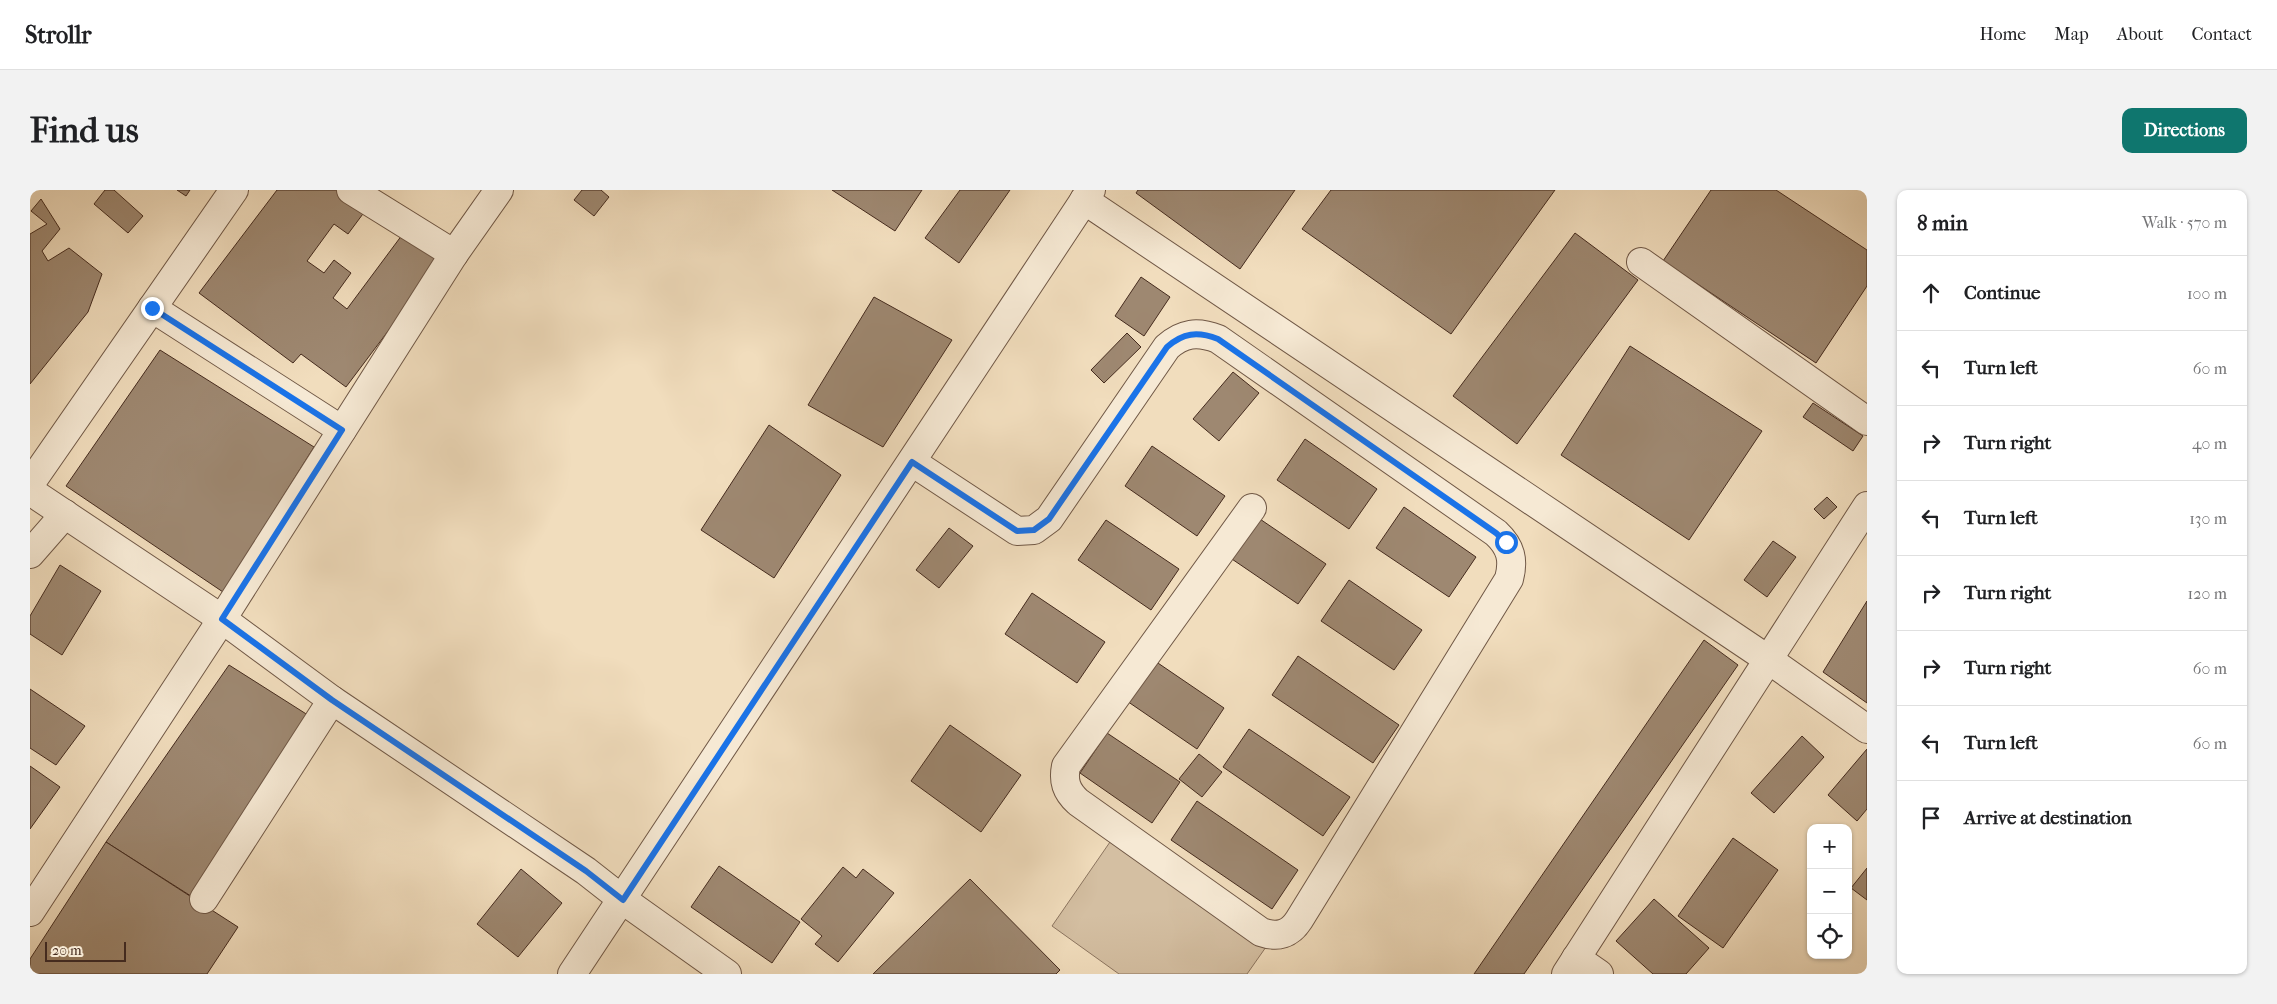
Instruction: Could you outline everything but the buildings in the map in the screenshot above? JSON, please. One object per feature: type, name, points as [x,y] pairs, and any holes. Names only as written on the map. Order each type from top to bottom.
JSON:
[{"type":"street","points":[[30,484],[234,190]]},
{"type":"street","points":[[351,190],[454,254]]},
{"type":"street","points":[[30,912],[222,619],[454,254],[499,190]]},
{"type":"street","points":[[572,974],[623,900],[1088,195],[1769,660],[1867,729]]},
{"type":"street","points":[[1641,262],[1867,421]]},
{"type":"street","points":[[152,308],[342,430]]},
{"type":"street","points":[[912,462],[1017,531],[1034,530],[1049,519],[1167,347],[1184,336],[1204,334],[1226,344],[1496,533],[1506,542],[1511,554],[1512,566],[1509,579],[1299,920],[1288,933],[1279,936],[1262,932],[1078,802],[1066,786],[1064,776],[1066,766],[1252,508]]},
{"type":"street","points":[[30,491],[222,619],[332,700],[578,865],[623,900],[727,974]]},
{"type":"street","points":[[1599,974],[1571,966],[1867,506]]},
{"type":"street","points":[[30,554],[65,514]]},
{"type":"street","points":[[204,899],[332,700]]},
{"type":"shaded area","points":[[1110,842],[1266,947],[1247,974],[1119,974],[1052,926]]},
{"type":"route","points":[[152,308],[342,430],[222,619],[332,700],[586,871],[623,900],[912,462],[1017,531],[1026,532],[1034,530],[1042,526],[1049,519],[1167,347],[1178,338],[1190,334],[1204,334],[1218,339],[1496,533],[1506,542]]}]
